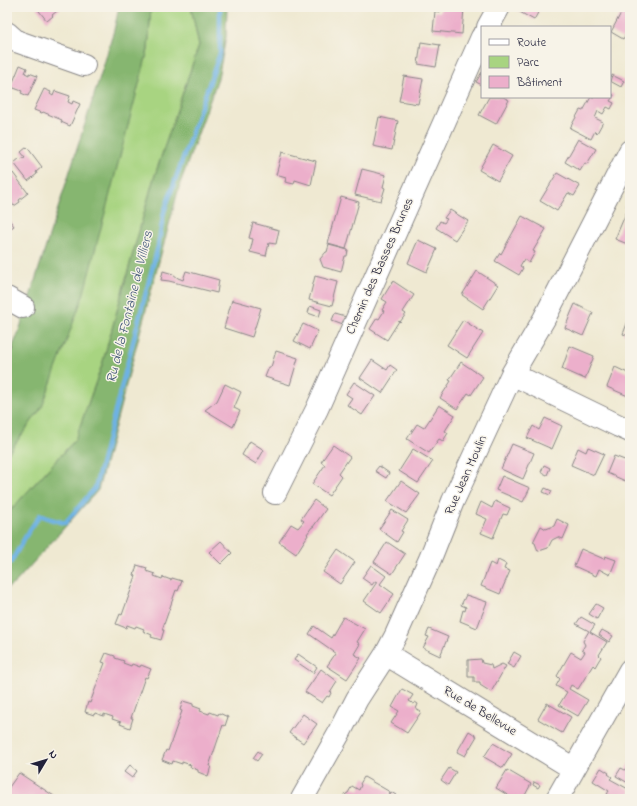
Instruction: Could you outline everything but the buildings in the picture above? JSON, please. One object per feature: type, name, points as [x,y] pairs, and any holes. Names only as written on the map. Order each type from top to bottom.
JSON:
[{"type":"street","points":[[489,26],[499,7]]},
{"type":"street","points":[[7,33],[16,41],[84,65]]},
{"type":"street","name":"Chemin des Basses Brunes","points":[[275,493],[317,409],[481,39]]},
{"type":"street","name":"Rue Jean Moulin","points":[[302,799],[357,699],[386,654],[396,635],[430,559],[453,501],[512,374],[544,319],[629,156]]},
{"type":"street","points":[[512,374],[630,431]]},
{"type":"street","name":"Rue de Bellevue","points":[[386,654],[574,769]]},
{"type":"street","points":[[557,799],[630,670]]},
{"type":"green space","points":[[119,7],[151,7],[148,50],[83,296],[42,407],[7,455],[7,360],[18,334],[104,64]]},
{"type":"green space","points":[[151,7],[191,7],[199,45],[153,181],[102,365],[75,440],[7,514],[7,455],[42,407],[148,50]]},
{"type":"green space","points":[[191,7],[227,7],[226,37],[218,78],[180,184],[98,490],[15,583],[7,588],[7,514],[75,440],[102,365],[153,181],[199,45]]},
{"type":"waterway","name":"Ru de la Fontaine de Villiers","points":[[7,563],[11,562],[40,515],[65,523],[95,488],[158,246],[164,212],[220,53],[220,7]]}]
